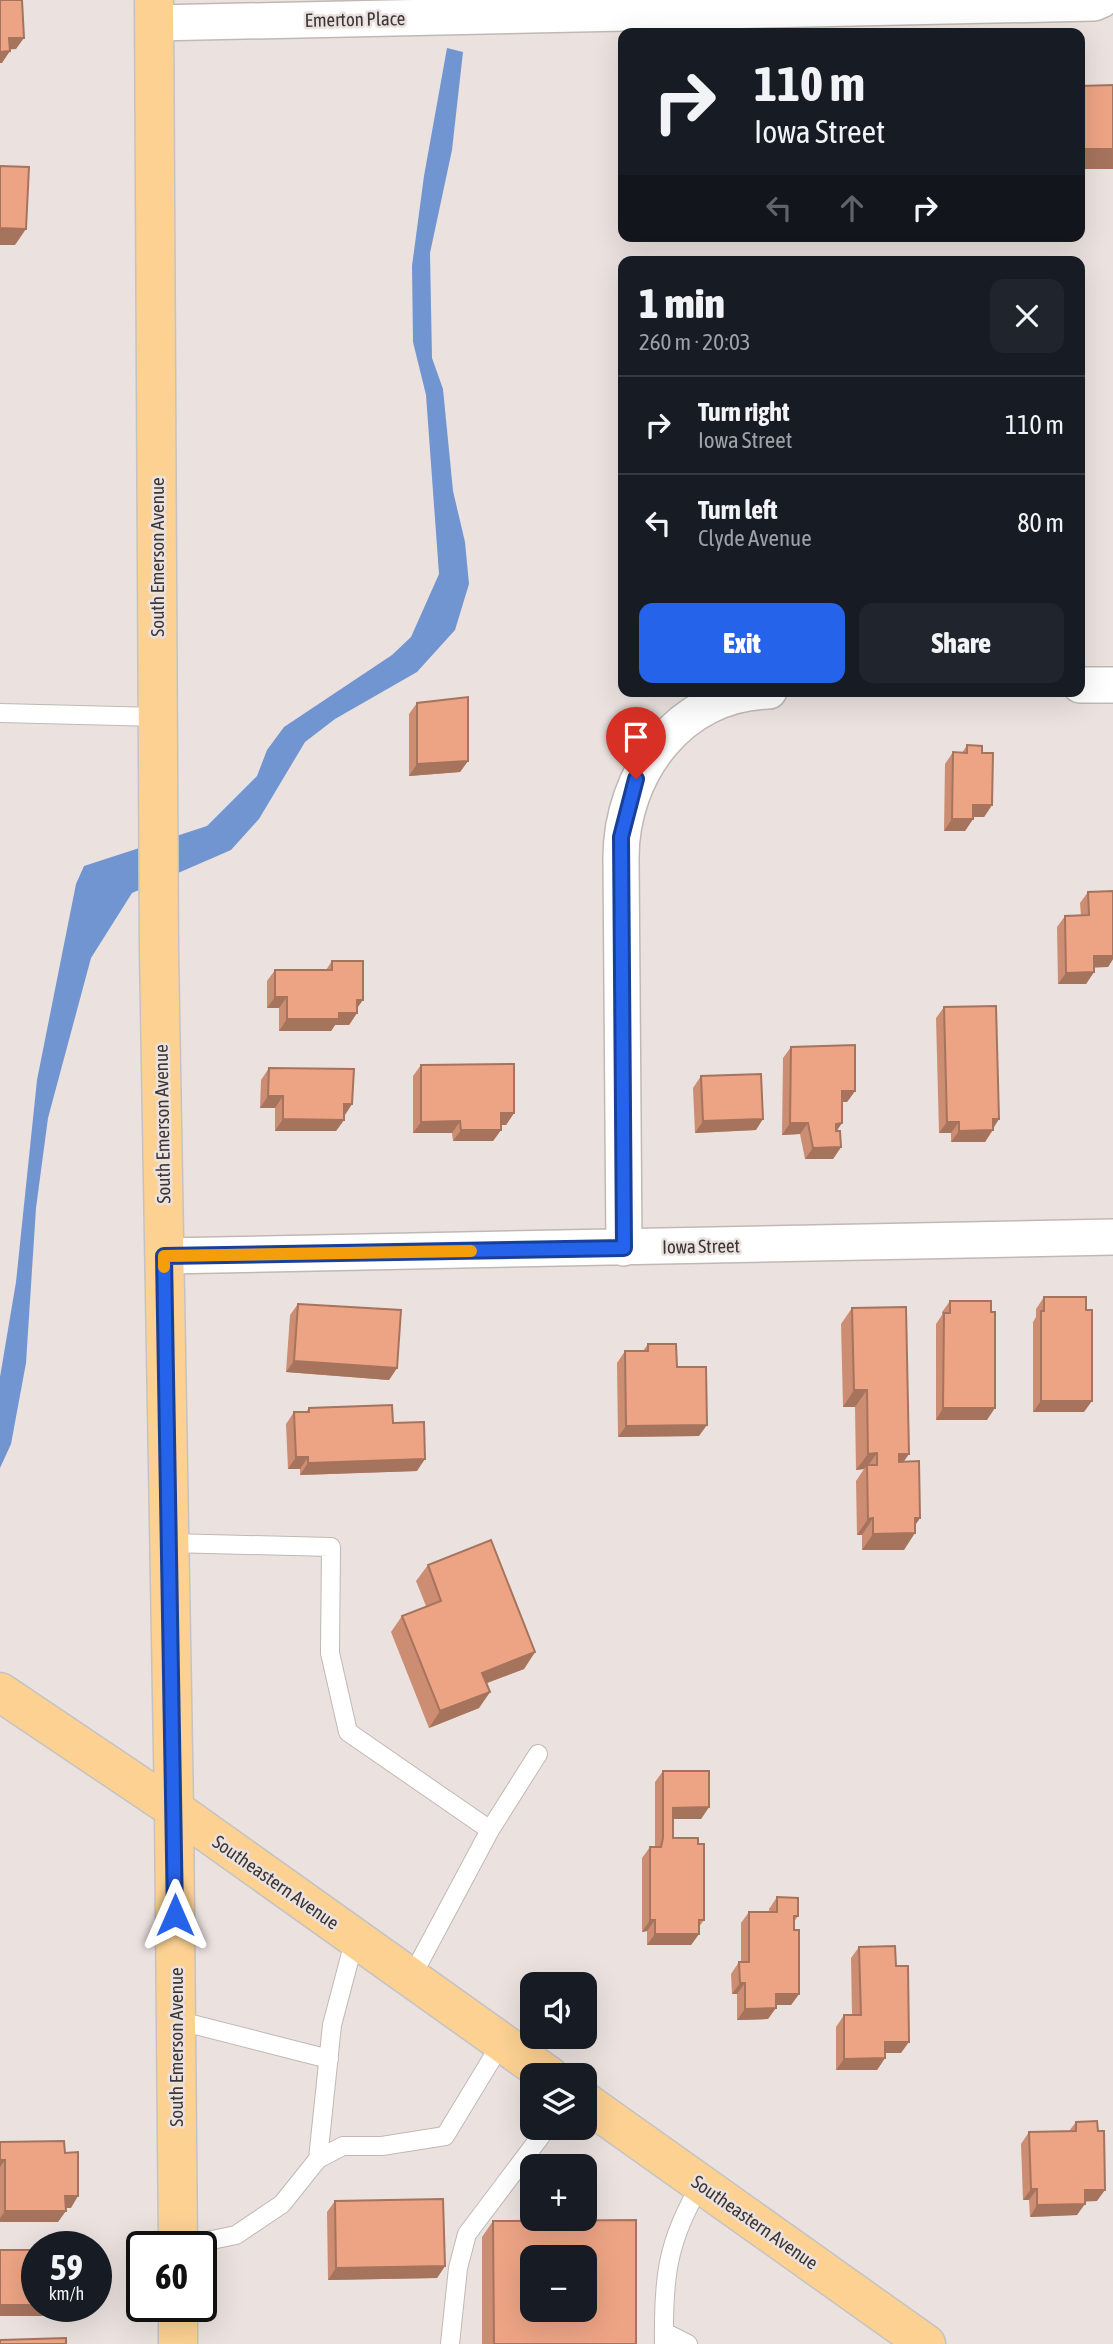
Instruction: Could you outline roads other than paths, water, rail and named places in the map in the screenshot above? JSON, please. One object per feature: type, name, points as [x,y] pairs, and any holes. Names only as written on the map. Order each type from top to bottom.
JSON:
[{"type":"main road","name":"South Emerson Avenue","points":[[154,12],[159,952],[174,1809],[178,2231]]},
{"type":"main road","name":"Southeastern Avenue","points":[[0,1692],[174,1809],[531,2063]]},
{"type":"main road","name":"Southeastern Avenue","points":[[597,2110],[926,2344]]},
{"type":"main road","points":[[178,2322],[178,2344]]},
{"type":"street","name":"Emerton Place","points":[[154,12],[1053,4],[1101,0]]},
{"type":"street","points":[[1085,685],[1113,684]]},
{"type":"street","points":[[624,1248],[621,858],[624,819],[636,779],[670,734],[702,709],[730,697]]},
{"type":"street","name":"Iowa Street","points":[[164,1256],[1113,1237]]},
{"type":"lane","points":[[0,712],[158,717]]},
{"type":"lane","points":[[169,1543],[331,1548],[330,1653],[348,1732],[490,1830]]},
{"type":"lane","points":[[411,1978],[490,1830],[538,1754]]},
{"type":"lane","points":[[318,2160],[332,2025],[355,1938]]},
{"type":"lane","points":[[176,2020],[329,2059]]},
{"type":"lane","points":[[217,2239],[236,2235],[282,2204],[318,2160],[343,2147],[382,2146],[445,2136],[502,2042]]},
{"type":"lane","points":[[450,2344],[458,2267],[467,2234],[538,2140]]},
{"type":"lane","points":[[688,2344],[664,2338],[667,2263],[679,2220],[701,2184]]},
{"type":"water","points":[[447,48],[463,52],[452,150],[430,253],[432,358],[443,389],[453,491],[465,542],[469,584],[455,630],[417,672],[335,719],[305,742],[259,819],[231,850],[132,893],[91,958],[48,1118],[36,1208],[26,1363],[11,1444],[0,1468],[0,1377],[16,1282],[37,1080],[76,884],[84,866],[207,826],[257,776],[267,750],[284,727],[392,655],[411,637],[439,574],[426,395],[413,342],[412,266],[424,176]]}]
